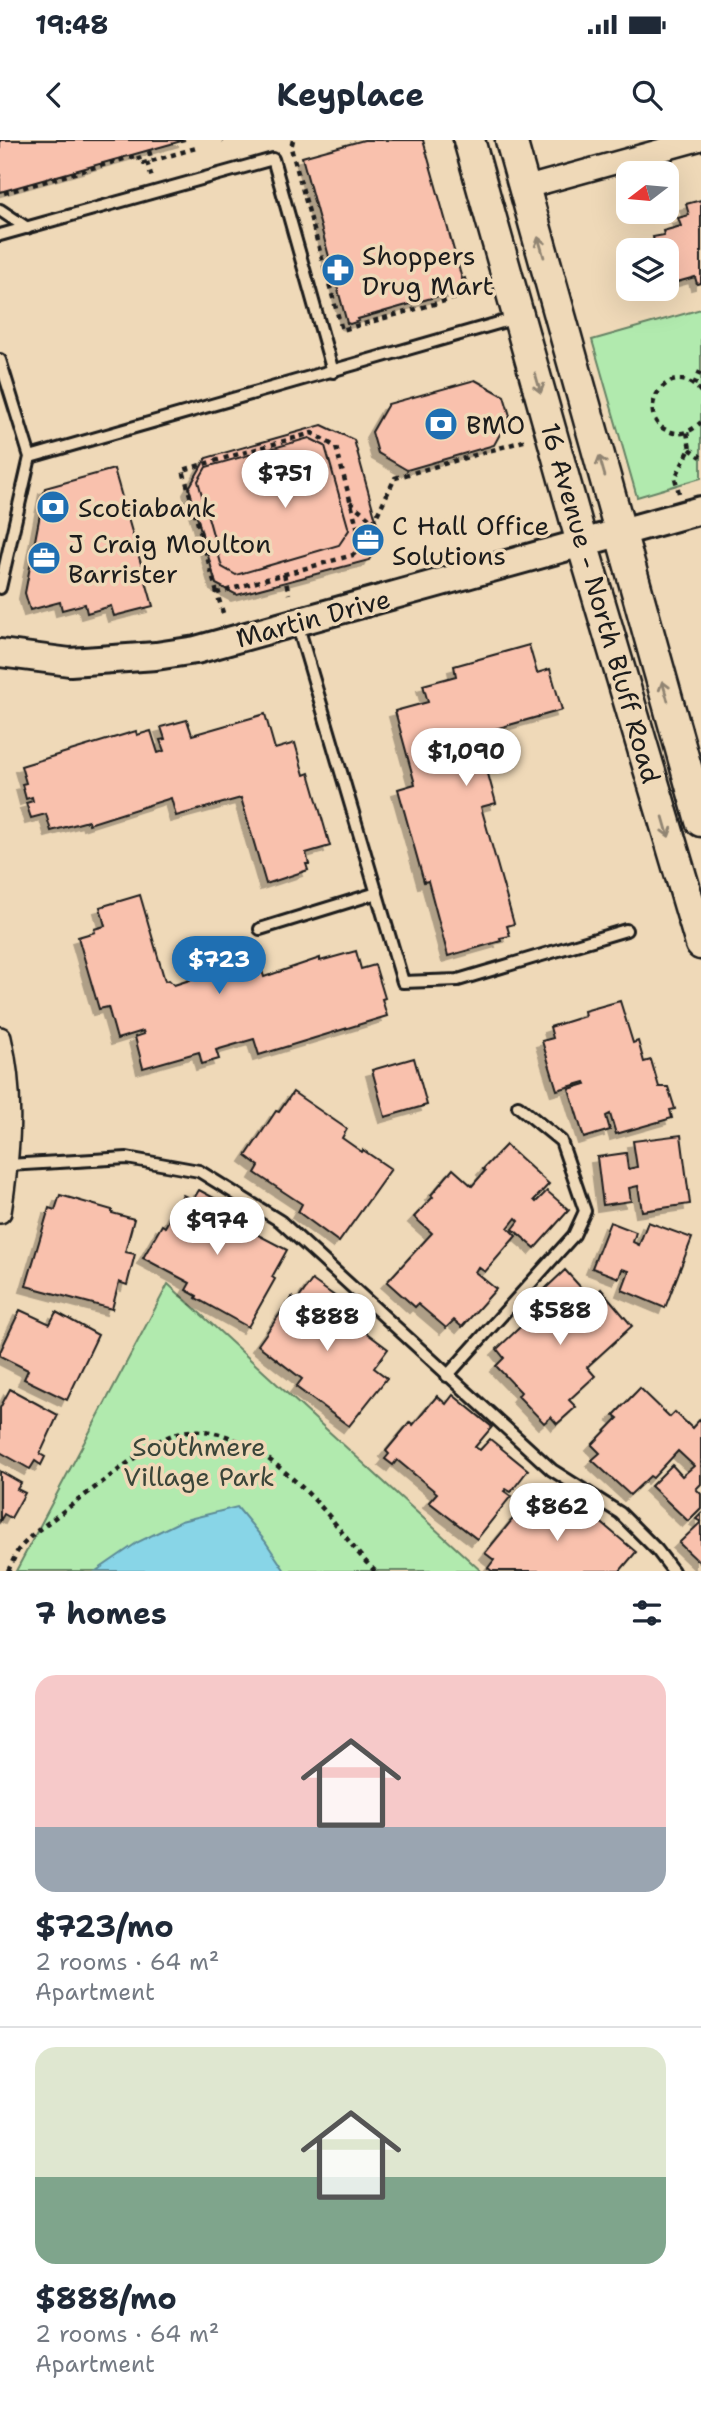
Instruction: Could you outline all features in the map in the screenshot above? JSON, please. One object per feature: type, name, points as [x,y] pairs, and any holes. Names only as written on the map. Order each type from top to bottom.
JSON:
[{"type":"main road","name":"16 Avenue - North Bluff Road","points":[[470,140],[582,543],[693,890],[701,944]]},
{"type":"main road","points":[[490,140],[501,180],[511,186],[524,188]]},
{"type":"main road","name":"16 Avenue - North Bluff Road","points":[[511,140],[701,821]]},
{"type":"street","points":[[524,188],[698,140]]},
{"type":"street","name":"Martin Drive","points":[[0,653],[70,662],[156,656],[196,650],[693,512]]},
{"type":"street","points":[[0,1038],[4,1055],[8,1165],[0,1212]]},
{"type":"lane","points":[[0,236],[273,159],[333,372]]},
{"type":"lane","points":[[0,210],[27,228]]},
{"type":"lane","points":[[30,457],[519,317]]},
{"type":"lane","points":[[0,360],[30,457],[0,588]]},
{"type":"lane","points":[[297,623],[403,982],[458,980],[626,930]]},
{"type":"lane","points":[[260,929],[377,893]]},
{"type":"lane","points":[[447,1376],[574,1235],[585,1211],[561,1141],[519,1106]]},
{"type":"lane","points":[[8,1165],[127,1158],[199,1171],[280,1222],[552,1470],[620,1513],[657,1550],[673,1571]]},
{"type":"path","points":[[293,140],[291,148],[342,330],[480,291]]},
{"type":"path","points":[[8,192],[138,155],[141,164],[196,148]]},
{"type":"path","points":[[149,151],[152,161]]},
{"type":"path","points":[[694,384],[701,369]]},
{"type":"path","points":[[701,393],[694,384],[678,380],[670,382],[657,392],[654,400],[654,416],[664,429],[679,434],[701,422]]},
{"type":"path","points":[[687,432],[690,449],[675,478],[693,512]]},
{"type":"path","points":[[223,613],[183,470],[312,433],[335,447],[362,546]]},
{"type":"path","points":[[217,593],[354,555],[362,546],[395,478],[534,438]]},
{"type":"path","points":[[690,449],[701,457]]},
{"type":"path","points":[[351,502],[374,522]]},
{"type":"path","points":[[284,574],[289,594]]},
{"type":"path","points":[[8,1571],[18,1550],[33,1534],[153,1444],[184,1431],[200,1431],[233,1439],[291,1476],[325,1511],[374,1571]]},
{"type":"green space","points":[[701,309],[701,478],[637,497],[592,340]]},
{"type":"green space","name":"Southmere Village Park","points":[[168,1284],[481,1571],[16,1571]]},
{"type":"water","points":[[237,1507],[285,1571],[96,1571],[138,1542],[181,1521]]},
{"type":"building","points":[[0,140],[185,140],[0,192]]},
{"type":"building","points":[[364,140],[423,140],[462,279],[465,278],[468,291],[457,294],[456,291],[358,319],[359,321],[350,324],[347,323],[302,157]]},
{"type":"building","points":[[701,200],[701,283],[697,284],[695,277],[679,281],[679,238],[653,237],[664,235],[663,231],[681,226],[679,218],[689,215],[686,204]]},
{"type":"building","name":"BMO","points":[[475,380],[504,396],[510,416],[494,445],[407,470],[378,453],[372,432],[388,404]]},
{"type":"building","points":[[322,425],[354,440],[381,538],[369,560],[237,595],[216,584],[189,488],[206,458]]},
{"type":"building","points":[[309,438],[325,446],[349,530],[339,545],[236,575],[222,567],[198,481],[206,467]]},
{"type":"building","points":[[114,469],[153,606],[114,616],[111,606],[87,613],[85,604],[62,610],[60,602],[30,610],[25,593],[45,488]]},
{"type":"building","points":[[529,645],[537,673],[550,669],[562,710],[481,733],[479,741],[496,803],[481,807],[514,924],[507,926],[510,936],[500,938],[501,941],[448,956],[428,881],[424,882],[398,789],[415,784],[395,711],[428,702],[423,685],[456,676],[454,666]]},
{"type":"building","points":[[265,714],[275,749],[295,743],[304,775],[309,773],[330,846],[306,853],[308,870],[266,884],[241,798],[176,816],[171,798],[89,824],[88,821],[51,831],[46,814],[31,818],[26,803],[33,801],[32,797],[26,799],[22,784],[26,783],[21,766],[136,731],[137,735],[151,731],[158,753],[164,751],[160,740],[165,739],[161,727],[187,720],[192,735]]},
{"type":"building","points":[[140,895],[165,981],[169,980],[174,985],[258,958],[264,977],[320,958],[320,961],[356,951],[361,969],[375,965],[385,998],[382,999],[387,1016],[259,1055],[254,1039],[216,1050],[219,1059],[202,1064],[199,1052],[143,1068],[135,1037],[144,1034],[143,1031],[117,1039],[108,1007],[99,1009],[78,937],[105,926],[100,907]]},
{"type":"building","points":[[620,1001],[633,1043],[638,1041],[644,1062],[651,1060],[659,1087],[668,1087],[675,1109],[670,1110],[672,1118],[616,1134],[610,1114],[606,1116],[610,1130],[584,1138],[569,1089],[586,1084],[585,1082],[557,1090],[542,1041],[553,1038],[550,1027],[585,1016],[584,1011]]},
{"type":"building","points":[[414,1058],[427,1105],[385,1117],[372,1070]]},
{"type":"building","points":[[293,1092],[347,1129],[342,1138],[391,1169],[339,1242],[298,1212],[302,1204],[255,1173],[259,1166],[246,1156],[276,1111],[279,1112]]},
{"type":"building","points":[[681,1135],[690,1204],[642,1211],[638,1186],[629,1188],[631,1201],[603,1205],[597,1157],[626,1153],[628,1169],[637,1167],[633,1141]]},
{"type":"building","points":[[506,1145],[549,1184],[534,1200],[536,1202],[547,1191],[569,1210],[535,1248],[513,1229],[519,1221],[516,1218],[508,1228],[516,1236],[485,1272],[478,1267],[475,1272],[496,1289],[462,1327],[454,1320],[446,1328],[418,1304],[415,1307],[387,1282],[432,1233],[414,1217],[433,1197],[431,1195],[453,1169],[472,1186],[485,1171],[483,1169]]},
{"type":"building","points":[[199,1190],[242,1213],[231,1236],[236,1239],[243,1227],[287,1250],[272,1277],[275,1279],[248,1327],[196,1298],[197,1296],[186,1290],[190,1283],[143,1258],[183,1195],[193,1200]]},
{"type":"building","points":[[60,1195],[134,1219],[125,1252],[135,1254],[127,1285],[119,1282],[112,1309],[26,1286],[49,1208],[55,1210]]},
{"type":"building","points":[[610,1222],[636,1232],[633,1242],[639,1245],[648,1222],[692,1238],[665,1308],[622,1290],[629,1271],[622,1269],[619,1278],[592,1268]]},
{"type":"building","points":[[565,1270],[584,1291],[578,1296],[585,1304],[601,1289],[632,1326],[587,1367],[595,1376],[569,1400],[576,1407],[557,1424],[551,1417],[544,1423],[518,1396],[521,1392],[496,1366],[504,1358],[497,1349],[535,1313],[528,1305]]},
{"type":"building","points":[[312,1280],[353,1309],[336,1332],[326,1324],[324,1326],[337,1336],[349,1320],[388,1349],[374,1368],[387,1378],[349,1426],[296,1387],[302,1379],[258,1345],[292,1297],[297,1301]]},
{"type":"building","points":[[20,1310],[50,1324],[56,1312],[98,1335],[67,1400],[24,1379],[28,1370],[0,1356]]},
{"type":"building","points":[[640,1388],[670,1417],[675,1412],[692,1428],[701,1418],[701,1484],[696,1489],[701,1494],[701,1508],[688,1521],[651,1486],[672,1465],[682,1476],[694,1466],[678,1451],[653,1478],[650,1476],[630,1495],[592,1460],[600,1453],[592,1445],[618,1418],[614,1415]]},
{"type":"building","points":[[10,1389],[58,1415],[40,1454],[45,1457],[41,1465],[35,1461],[30,1469],[0,1452],[0,1408]]},
{"type":"building","points":[[453,1395],[492,1427],[475,1447],[480,1450],[490,1439],[528,1470],[511,1492],[506,1489],[504,1491],[511,1496],[477,1539],[429,1502],[437,1493],[397,1460],[393,1465],[385,1459],[389,1454],[386,1451],[410,1422],[413,1425],[437,1396],[446,1404]]},
{"type":"building","points":[[0,1471],[21,1483],[17,1489],[25,1493],[11,1518],[4,1514],[0,1521]]},
{"type":"building","points":[[547,1492],[591,1528],[598,1520],[636,1552],[620,1571],[492,1571],[488,1568],[494,1560],[485,1553],[516,1515],[519,1518],[523,1514],[532,1521],[534,1518],[529,1514]]},
{"type":"building","points":[[701,1522],[701,1564],[679,1543]]},
{"type":"place","name":"Shoppers Drug Mart","points":[[338,270]]},
{"type":"place","name":"BMO","points":[[441,424]]},
{"type":"place","name":"Scotiabank","points":[[53,507]]},
{"type":"place","name":"C Hall Office Solutions","points":[[368,540]]},
{"type":"place","name":"J Craig Moulton Barrister","points":[[44,558]]}]
